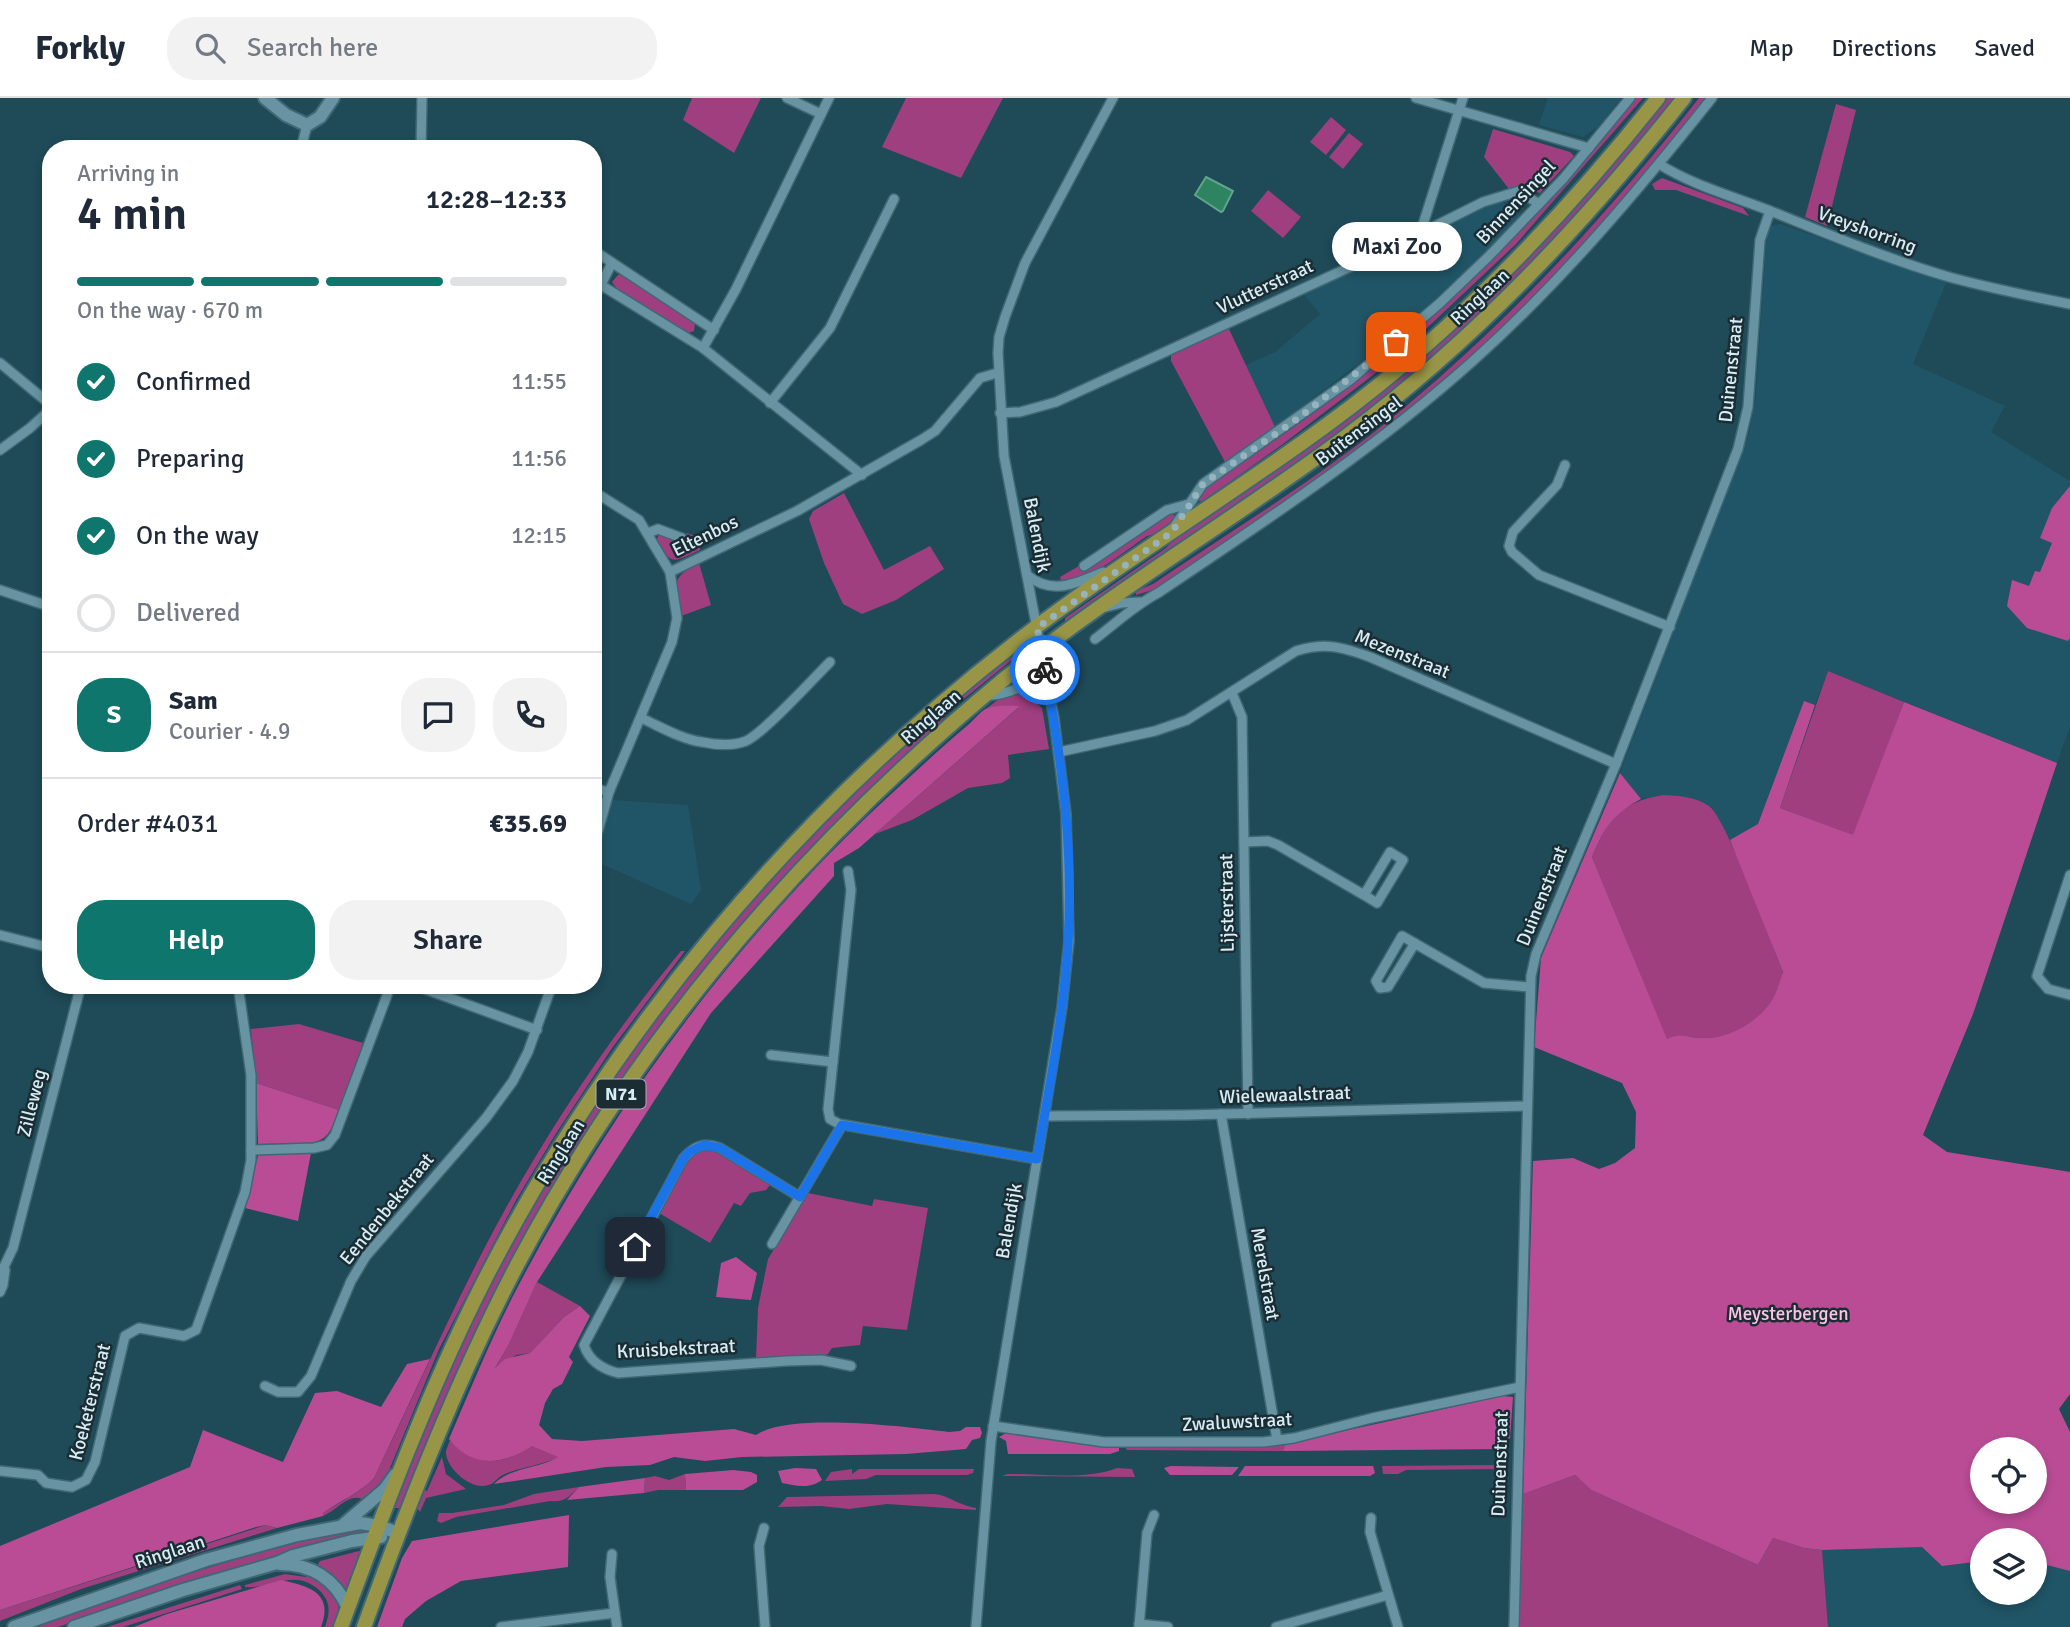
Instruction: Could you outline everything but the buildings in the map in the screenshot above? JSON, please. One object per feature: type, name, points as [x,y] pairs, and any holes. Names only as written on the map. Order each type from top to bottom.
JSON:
[{"type":"highway","name":"Ringlaan","points":[[377,1532],[460,1331],[512,1229],[625,1048],[682,972],[760,881],[881,757],[959,688],[1112,572],[1330,423],[1435,338],[1491,286],[1549,226],[1658,98]]},
{"type":"highway","name":"Ringlaan","points":[[398,1533],[450,1404],[518,1264],[586,1147],[651,1051],[709,975],[809,858],[888,781],[985,695],[1042,650],[1337,443],[1436,364],[1562,243],[1684,98]]},
{"type":"highway","name":"N71","points":[[341,1627],[377,1532]]},
{"type":"highway","name":"N71","points":[[364,1627],[398,1533]]},
{"type":"main road","points":[[265,98],[286,115],[307,125],[320,117],[333,98]]},
{"type":"main road","name":"Ringlaan","points":[[341,1526],[385,1489],[402,1466]]},
{"type":"main road","name":"Ringlaan","points":[[14,1627],[206,1560],[297,1535],[360,1523],[377,1532]]},
{"type":"main road","name":"Ringlaan","points":[[74,1627],[183,1590],[377,1532],[398,1533]]},
{"type":"main road","name":"Ringlaan","points":[[277,1563],[298,1564],[312,1569],[338,1590],[348,1608]]},
{"type":"street","points":[[422,98],[422,140]]},
{"type":"street","points":[[787,98],[821,114]]},
{"type":"street","points":[[703,348],[736,289],[829,98]]},
{"type":"street","name":"Balendijk","points":[[976,1627],[993,1426],[1045,1116],[1069,941],[1068,853],[1059,752],[1007,474],[997,373],[999,337],[1025,264],[1113,98]]},
{"type":"street","points":[[1416,98],[1589,148]]},
{"type":"street","points":[[1420,234],[1463,98]]},
{"type":"street","name":"Binnensingel","points":[[1172,532],[1203,484],[1297,419],[1396,342],[1488,257],[1539,204],[1630,98]]},
{"type":"street","name":"Buitensingel","points":[[1095,639],[1129,614],[1140,602],[1335,472],[1427,401],[1557,280],[1659,164],[1712,98]]},
{"type":"street","points":[[303,140],[307,125]]},
{"type":"street","name":"Vreyshorring","points":[[1659,164],[1675,173],[1863,248],[1948,277],[2007,292],[2070,303]]},
{"type":"street","name":"Vlutterstraat","points":[[1000,413],[1020,412],[1056,402],[1420,234],[1483,202],[1519,191],[1526,193],[1539,204]]},
{"type":"street","points":[[770,403],[830,328],[894,199]]},
{"type":"street","name":"Duinenstraat","points":[[1514,1627],[1529,987],[1536,954],[1616,764],[1743,430],[1749,396],[1760,240],[1770,211]]},
{"type":"street","points":[[602,256],[714,330]]},
{"type":"street","points":[[602,283],[612,263]]},
{"type":"street","points":[[602,286],[703,348],[862,475]]},
{"type":"street","points":[[0,363],[42,399]]},
{"type":"street","name":"Eltenbos","points":[[602,815],[608,792],[672,642],[676,627],[676,608],[670,572],[797,512],[862,475],[935,430],[973,384],[980,378],[997,373]]},
{"type":"street","points":[[0,450],[42,416]]},
{"type":"street","points":[[1565,465],[1557,485],[1513,532],[1509,546],[1512,552],[1539,575],[1670,627]]},
{"type":"street","points":[[602,497],[639,520],[670,572]]},
{"type":"street","name":"Binnensingel","points":[[1084,566],[1167,510],[1189,504]]},
{"type":"street","points":[[648,533],[658,529],[682,538]]},
{"type":"street","points":[[1027,575],[1044,586],[1066,586],[1085,581],[1102,572],[1112,572]]},
{"type":"street","points":[[0,590],[42,604]]},
{"type":"street","name":"Buitensingel","points":[[1097,609],[1140,602]]},
{"type":"street","name":"Mezenstraat","points":[[1059,752],[1170,727],[1200,713],[1296,651],[1329,645],[1370,657],[1616,764]]},
{"type":"street","points":[[641,718],[677,735],[702,742],[734,744],[753,737],[830,662]]},
{"type":"street","points":[[985,695],[996,696],[1028,686],[1041,690],[1051,698]]},
{"type":"street","name":"Lijsterstraat","points":[[1231,693],[1242,717],[1248,1114]]},
{"type":"street","points":[[602,790],[608,792]]},
{"type":"street","points":[[1244,842],[1273,842],[1377,903],[1403,860],[1390,852],[1364,895]]},
{"type":"street","points":[[848,871],[850,890],[828,1115],[834,1123],[842,1125],[1037,1159]]},
{"type":"street","points":[[2070,875],[2066,899],[2037,976],[2048,989],[2070,995]]},
{"type":"street","points":[[0,934],[42,946]]},
{"type":"street","points":[[1415,943],[1388,987],[1380,988],[1376,981],[1402,936],[1415,943],[1484,983],[1529,987]]},
{"type":"street","name":"Zilleweg","points":[[0,1292],[4,1284],[2,1272],[13,1248],[79,994]]},
{"type":"street","name":"Koeketerstraat","points":[[0,1471],[38,1475],[46,1483],[72,1487],[80,1485],[90,1475],[125,1336],[139,1328],[184,1336],[196,1330],[245,1192],[251,1150],[251,1075],[239,994]]},
{"type":"street","points":[[251,1150],[314,1148],[327,1145],[335,1135],[388,994]]},
{"type":"street","points":[[439,994],[537,1030],[549,994]]},
{"type":"street","name":"Eendenbekstraat","points":[[265,1386],[278,1392],[298,1392],[311,1376],[351,1280],[366,1256],[486,1118],[513,1081],[537,1030]]},
{"type":"street","points":[[771,1055],[833,1062]]},
{"type":"street","name":"Wielewaalstraat","points":[[1045,1116],[1248,1114],[1526,1106]]},
{"type":"street","name":"Merelstraat","points":[[1221,1114],[1277,1440]]},
{"type":"street","points":[[772,1244],[842,1125]]},
{"type":"street","name":"Kruisbekstraat","points":[[800,1197],[720,1148],[697,1147],[683,1159],[584,1345],[593,1360],[618,1373],[734,1363],[834,1362],[851,1366]]},
{"type":"street","points":[[834,1362],[837,1349]]},
{"type":"street","name":"Zwaluwstraat","points":[[993,1426],[1104,1443],[1277,1440],[1520,1387]]},
{"type":"street","points":[[1154,1515],[1147,1533],[1139,1626],[1168,1627]]},
{"type":"street","points":[[1371,1518],[1370,1532],[1398,1627]]},
{"type":"street","points":[[764,1528],[759,1546],[765,1627]]},
{"type":"street","points":[[612,1554],[610,1577],[617,1627]]},
{"type":"street","points":[[1276,1627],[1388,1595]]},
{"type":"street","points":[[501,1627],[615,1613]]},
{"type":"shaded area","points":[[692,98],[761,98],[734,153],[683,120]]},
{"type":"shaded area","points":[[906,98],[1003,98],[961,178],[882,147]]},
{"type":"shaded area","points":[[1548,98],[1621,98],[1598,127],[1583,137],[1539,125]]},
{"type":"shaded area","points":[[1635,98],[1643,98],[1516,244],[1394,359],[1283,444],[1203,501],[1198,501],[1206,487],[1343,391],[1395,350],[1449,301],[1533,217]]},
{"type":"shaded area","points":[[1666,98],[1676,98],[1579,214],[1510,287],[1437,356],[1317,450],[1065,623],[1065,618],[1166,548],[1177,536],[1501,285],[1595,185]]},
{"type":"shaded area","points":[[1699,98],[1706,98],[1622,205],[1506,326],[1452,374],[1354,452],[1264,517],[1159,588],[1136,595],[1136,591],[1153,584],[1344,455],[1445,372],[1560,261],[1631,182]]},
{"type":"shaded area","points":[[1836,104],[1856,110],[1827,226],[1805,217]]},
{"type":"shaded area","points":[[1331,117],[1346,130],[1326,155],[1310,142]]},
{"type":"shaded area","points":[[1493,129],[1570,152],[1574,156],[1540,193],[1521,187],[1509,189],[1484,157]]},
{"type":"shaded area","points":[[1349,133],[1363,144],[1343,169],[1329,157]]},
{"type":"shaded area","points":[[1206,177],[1233,191],[1221,212],[1195,195]]},
{"type":"shaded area","points":[[1662,178],[1743,208],[1749,216],[1676,190],[1655,190],[1652,184]]},
{"type":"shaded area","points":[[1268,190],[1301,217],[1283,238],[1251,211]]},
{"type":"shaded area","points":[[1498,199],[1521,215],[1492,246],[1380,347],[1275,427],[1246,365],[1275,352],[1320,314],[1303,293]]},
{"type":"shaded area","points":[[1781,224],[1946,283],[1913,364],[2005,406],[1991,432],[2070,481],[2070,726],[2057,763],[1828,671],[1815,705],[1804,701],[1758,825],[1730,840],[1712,807],[1663,795],[1641,799],[1620,773],[1748,437],[1755,404],[1767,232],[1771,226]]},
{"type":"shaded area","points":[[618,275],[624,275],[693,320],[694,331],[684,331],[617,289],[612,282]]},
{"type":"shaded area","points":[[1228,327],[1275,427],[1225,462],[1171,361],[1171,354]]},
{"type":"shaded area","points":[[844,493],[884,570],[930,546],[944,569],[896,600],[862,614],[843,604],[824,563],[809,519],[813,511]]},
{"type":"shaded area","points":[[1171,513],[1175,516],[1167,526],[1147,536],[1096,571],[1061,581],[1060,577],[1079,566],[1084,571]]},
{"type":"shaded area","points":[[659,533],[683,542],[687,533],[701,538],[700,550],[674,560],[666,555],[657,540]]},
{"type":"shaded area","points":[[699,563],[711,605],[681,616],[678,579]]},
{"type":"shaded area","points":[[1011,654],[1013,659],[950,710],[935,729],[892,767],[812,846],[706,969],[473,1339],[400,1508],[393,1508],[451,1367],[510,1250],[549,1180],[637,1047],[684,983],[735,921],[843,804],[946,708]]},
{"type":"shaded area","points":[[1828,671],[1904,702],[1854,836],[1780,808]]},
{"type":"shaded area","points":[[1023,692],[1042,708],[1049,749],[1008,755],[1010,778],[1002,783],[968,788],[912,820],[875,834],[1019,707],[987,708],[999,699]]},
{"type":"shaded area","points":[[1663,795],[1698,800],[1709,806],[1717,815],[1737,856],[1783,972],[1773,998],[1760,1014],[1734,1032],[1713,1038],[1681,1036],[1667,1040],[1592,857],[1604,832],[1618,814],[1636,802]]},
{"type":"shaded area","points":[[612,800],[688,805],[701,890],[691,904],[602,864],[602,832]]},
{"type":"shaded area","points":[[681,951],[685,951],[612,1048],[516,1200],[439,1349],[383,1485],[366,1501],[360,1498],[349,1499],[323,1516],[323,1513],[356,1493],[374,1478],[472,1272],[530,1166],[601,1055]]},
{"type":"shaded area","points":[[299,1024],[363,1043],[339,1110],[256,1083],[251,1029]]},
{"type":"shaded area","points":[[699,1151],[715,1151],[770,1185],[766,1190],[750,1193],[741,1206],[734,1203],[710,1243],[659,1213],[689,1158]]},
{"type":"shaded area","points":[[808,1193],[872,1206],[874,1199],[928,1208],[907,1330],[863,1326],[860,1345],[832,1348],[823,1356],[756,1358],[758,1308],[768,1259]]},
{"type":"shaded area","points":[[537,1282],[580,1306],[564,1317],[530,1353],[516,1355],[493,1372],[509,1344]]},
{"type":"shaded area","points":[[450,1440],[470,1455],[490,1461],[510,1457],[532,1445],[559,1457],[506,1474],[483,1486],[464,1480],[453,1469],[446,1451]]},
{"type":"shaded area","points":[[1285,1444],[1283,1451],[1127,1450],[1125,1447]]},
{"type":"shaded area","points":[[442,1457],[446,1474],[466,1489],[426,1498],[420,1512],[416,1506],[423,1489],[427,1491]]},
{"type":"shaded area","points":[[1502,1465],[1501,1469],[1406,1470],[1398,1474],[1383,1474],[1382,1466]]},
{"type":"shaded area","points":[[1117,1468],[1132,1469],[1135,1477],[1002,1476],[1078,1475]]},
{"type":"shaded area","points":[[852,1469],[852,1474],[859,1469],[974,1469],[973,1473],[967,1475],[876,1475],[866,1479],[825,1481],[831,1472]]},
{"type":"shaded area","points":[[685,1474],[686,1490],[644,1493],[645,1478],[655,1476],[669,1480]]},
{"type":"shaded area","points":[[1575,1475],[1591,1490],[1758,1565],[1773,1538],[1804,1548],[1822,1550],[1828,1627],[1519,1627],[1523,1494]]},
{"type":"shaded area","points":[[579,1487],[570,1496],[559,1501],[456,1517],[441,1523],[437,1521],[439,1513],[504,1505],[534,1494]]},
{"type":"shaded area","points":[[934,1494],[976,1510],[887,1504],[849,1509],[821,1506],[778,1507],[787,1497]]},
{"type":"shaded area","points":[[266,1525],[277,1528],[81,1589],[0,1621],[0,1610]]},
{"type":"shaded area","points":[[351,1528],[364,1529],[364,1533],[221,1572],[58,1627],[37,1627],[148,1586]]},
{"type":"shaded area","points":[[1922,1547],[1942,1566],[1970,1563],[1970,1605],[2047,1605],[2047,1565],[2070,1571],[2070,1627],[1828,1627],[1822,1550]]},
{"type":"shaded area","points":[[359,1551],[362,1553],[348,1588],[345,1589],[316,1567],[320,1561]]},
{"type":"shaded area","points":[[285,1574],[306,1577],[313,1574],[336,1596],[338,1608],[334,1627],[325,1627],[328,1604],[324,1595],[311,1584],[293,1580],[245,1587]]},
{"type":"shaded area","points":[[240,1585],[242,1589],[123,1627],[107,1627]]},
{"type":"green space","points":[[2070,486],[2068,641],[2027,628],[2007,606],[2012,580],[2029,586],[2035,571],[2040,572],[2052,543],[2040,538],[2052,508]]},
{"type":"green space","name":"Meysterbergen","points":[[1804,701],[1815,705],[1780,808],[1853,835],[1904,702],[2057,763],[1973,1014],[1923,1135],[1947,1152],[2070,1172],[2070,1394],[2059,1409],[2070,1432],[2070,1571],[2047,1565],[2047,1528],[1970,1528],[1970,1563],[1942,1566],[1922,1547],[1822,1550],[1804,1548],[1773,1538],[1758,1565],[1591,1490],[1575,1475],[1523,1494],[1533,1161],[1573,1158],[1599,1169],[1615,1163],[1635,1148],[1636,1112],[1622,1083],[1534,1047],[1541,958],[1620,773],[1641,799],[1623,810],[1610,823],[1592,857],[1667,1039],[1681,1036],[1713,1038],[1743,1027],[1767,1006],[1783,972],[1730,840],[1758,824]]},
{"type":"green space","points":[[996,706],[1020,706],[859,848],[834,863],[834,876],[711,1013],[537,1282],[495,1368],[505,1359],[530,1353],[564,1317],[580,1306],[590,1316],[569,1357],[573,1362],[562,1384],[553,1389],[545,1403],[539,1425],[552,1439],[582,1441],[734,1429],[756,1435],[772,1428],[821,1423],[949,1432],[960,1431],[966,1427],[980,1427],[980,1438],[972,1440],[966,1449],[906,1454],[742,1457],[705,1461],[674,1457],[650,1465],[606,1467],[494,1484],[508,1474],[558,1457],[532,1446],[510,1457],[489,1461],[468,1455],[449,1439],[514,1294],[552,1224],[638,1088],[685,1022],[735,959],[843,840],[983,711]]},
{"type":"green space","points":[[256,1083],[339,1110],[335,1122],[326,1136],[316,1142],[258,1144]]},
{"type":"green space","points":[[262,1152],[311,1153],[298,1221],[245,1208],[258,1156]]},
{"type":"green space","points":[[736,1257],[757,1273],[751,1300],[716,1297],[721,1263]]},
{"type":"green space","points":[[430,1359],[374,1478],[356,1493],[323,1513],[323,1516],[277,1528],[266,1525],[256,1527],[0,1610],[0,1546],[190,1467],[203,1430],[283,1462],[315,1393],[337,1391],[381,1407],[407,1364]]},
{"type":"green space","points":[[1503,1396],[1513,1397],[1510,1438],[1504,1442],[1504,1449],[1283,1451],[1285,1444]]},
{"type":"green space","points":[[1008,1432],[1088,1445],[1119,1447],[1119,1451],[1110,1454],[1008,1454],[1006,1441],[999,1437]]},
{"type":"green space","points":[[1245,1466],[1373,1466],[1375,1473],[1370,1476],[1238,1476]]},
{"type":"green space","points":[[1239,1467],[1232,1475],[1170,1475],[1164,1468]]},
{"type":"green space","points":[[795,1468],[816,1469],[822,1480],[808,1486],[782,1483],[778,1471]]},
{"type":"green space","points":[[733,1470],[757,1475],[757,1482],[743,1490],[686,1490],[685,1474]]},
{"type":"green space","points":[[645,1478],[644,1493],[567,1500],[579,1487]]},
{"type":"green space","points":[[569,1515],[568,1567],[461,1581],[426,1601],[405,1619],[402,1627],[377,1627],[402,1558],[412,1541]]},
{"type":"green space","points":[[281,1580],[301,1585],[316,1593],[324,1606],[321,1627],[134,1627],[167,1614]]},
{"type":"way so far","points":[[1045,670],[1037,628],[1095,584],[1172,532],[1203,484],[1297,419],[1396,342]]},
{"type":"place","name":"Maxi Zoo","points":[[1396,342]]},
{"type":"route","points":[[635,1247],[683,1159],[689,1152],[704,1145],[720,1148],[800,1197],[842,1125],[1037,1159],[1062,1007],[1069,941],[1066,814],[1056,730],[1045,670]]}]
